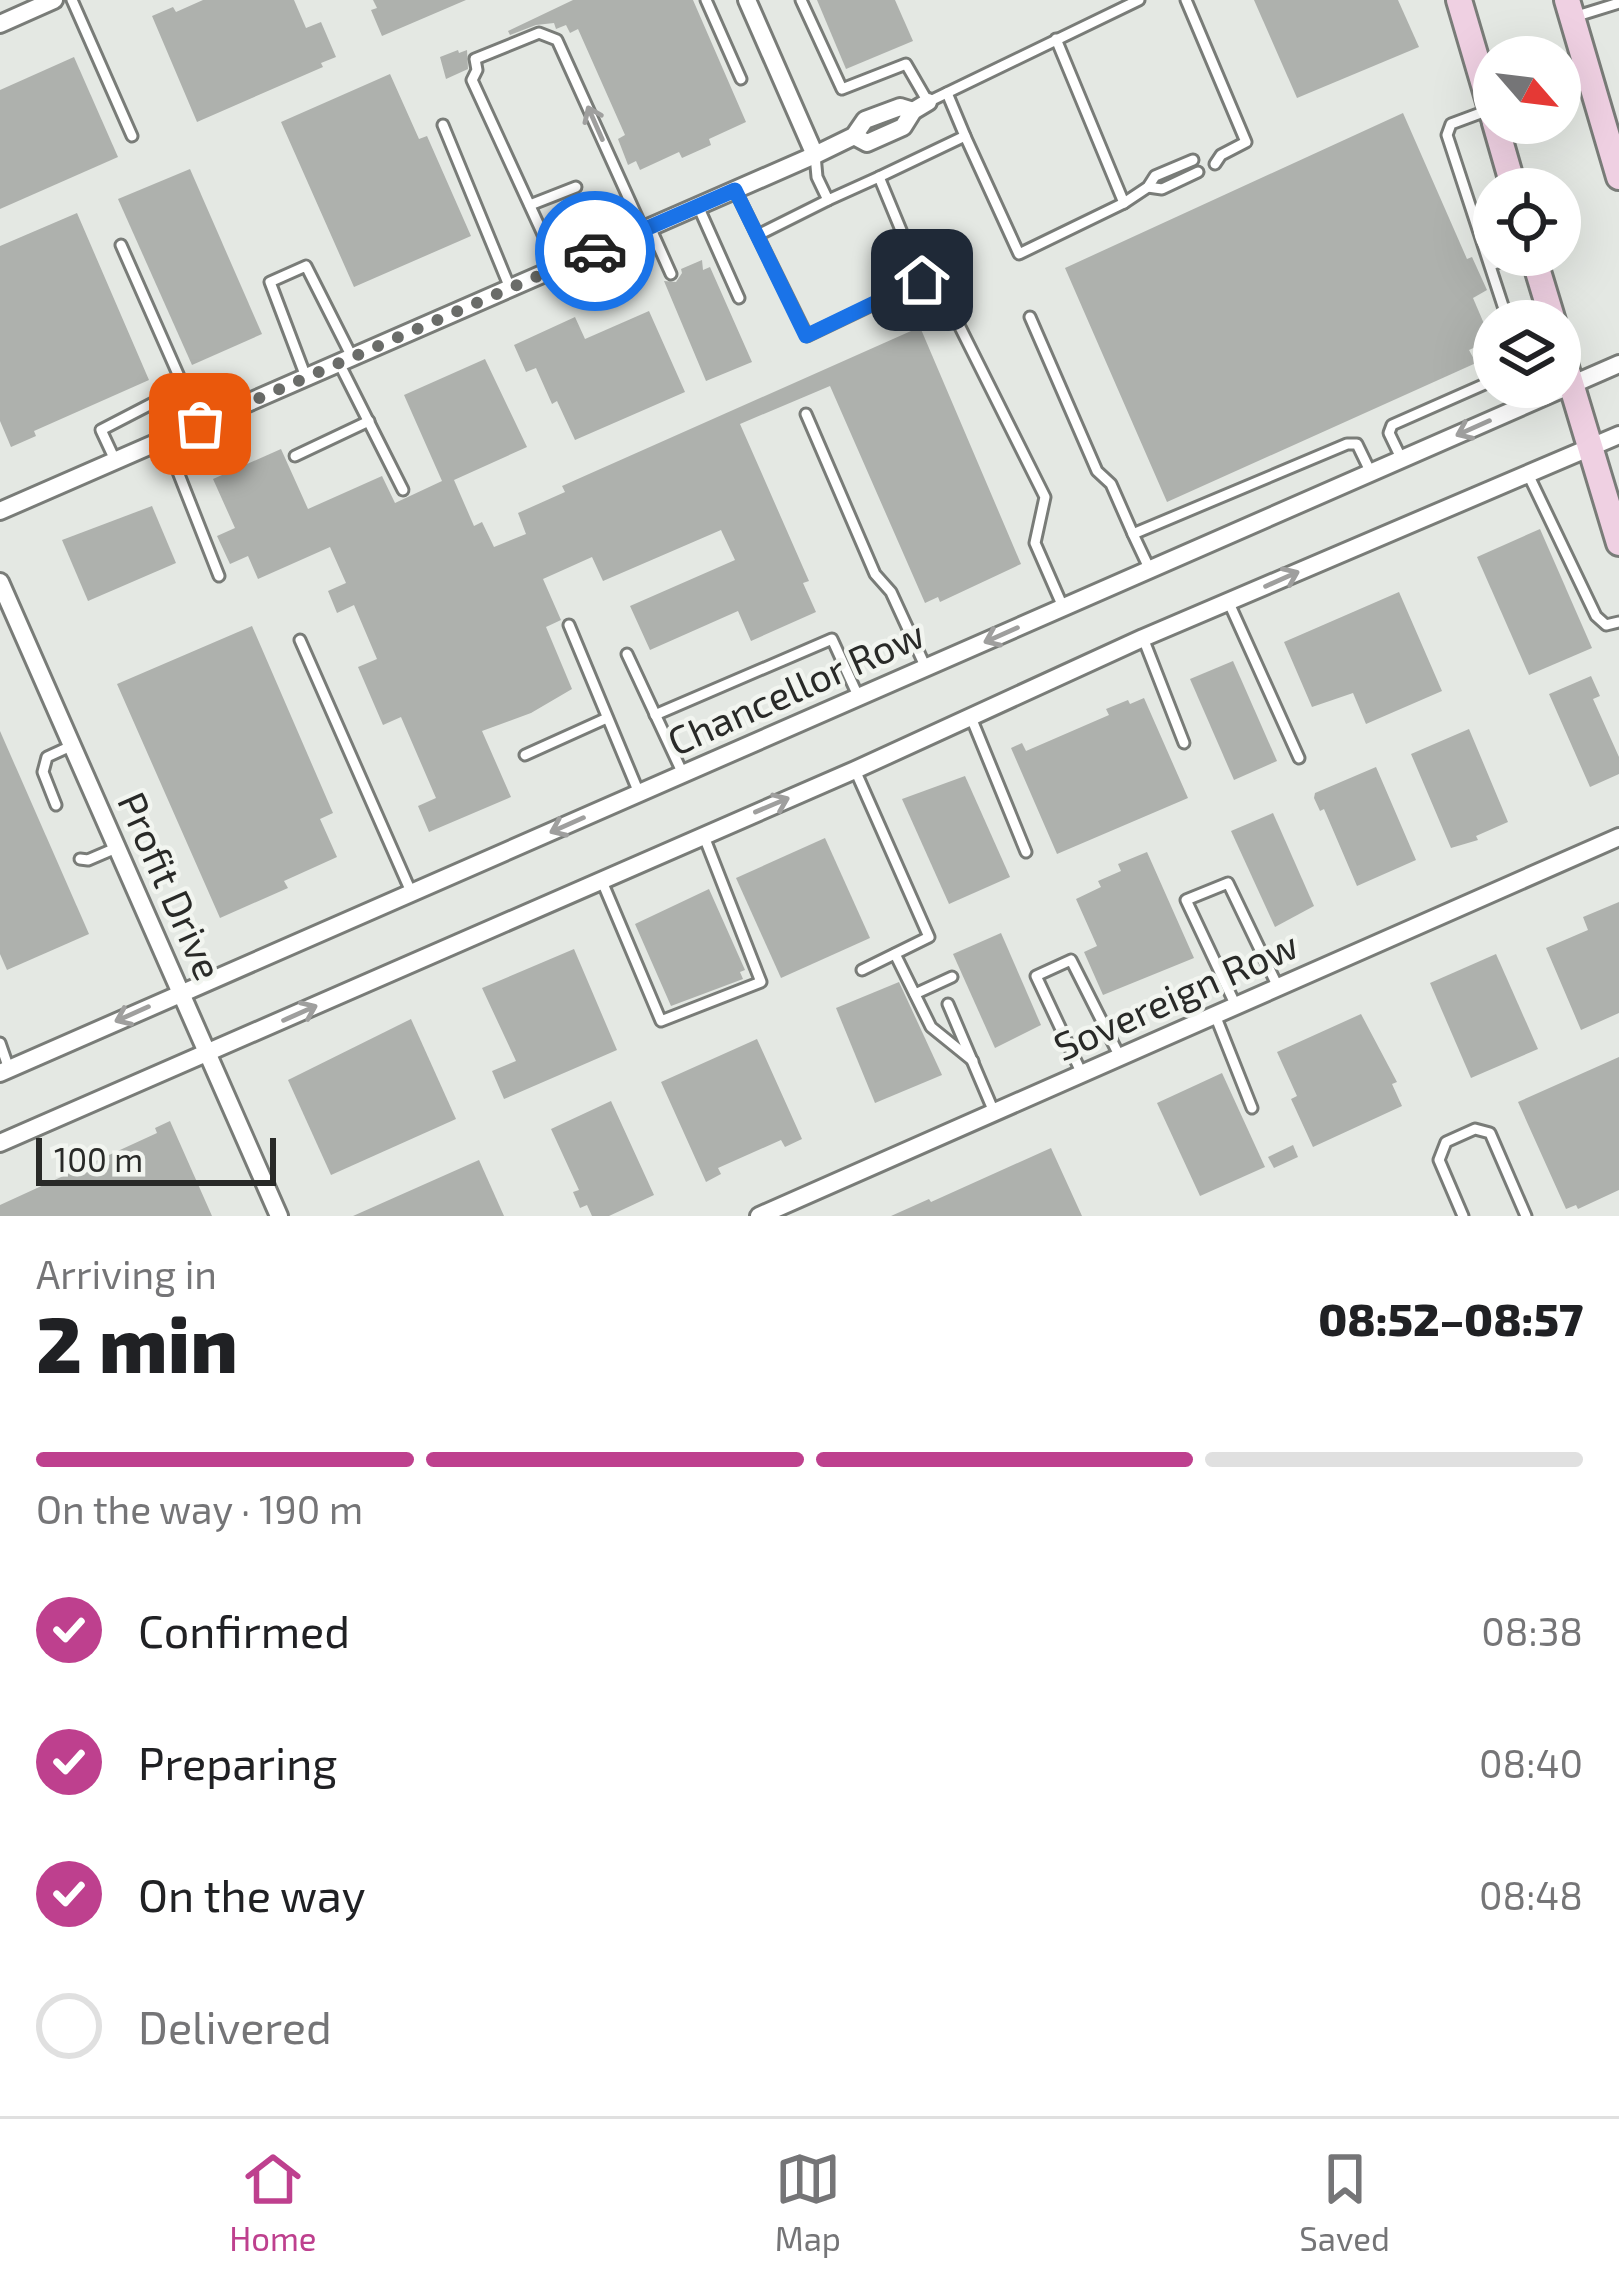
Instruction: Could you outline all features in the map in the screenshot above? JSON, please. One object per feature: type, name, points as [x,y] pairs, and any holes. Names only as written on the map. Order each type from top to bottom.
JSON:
[{"type":"main road","points":[[1460,0],[1473,46]]},
{"type":"main road","points":[[1569,9],[1619,177]]},
{"type":"main road","points":[[1579,408],[1619,543]]},
{"type":"street","points":[[0,24],[26,6],[54,0]]},
{"type":"street","points":[[747,0],[815,154]]},
{"type":"street","points":[[0,511],[815,154],[854,136],[865,120],[900,106],[921,107]]},
{"type":"street","name":"Chancellor Row","points":[[1581,381],[1619,364]]},
{"type":"street","name":"Chancellor Row","points":[[5,1071],[1519,408]]},
{"type":"street","points":[[0,1143],[855,770],[1143,638],[1619,435]]},
{"type":"street","name":"Profit Drive","points":[[0,582],[279,1216]]},
{"type":"street","name":"Sovereign Row","points":[[759,1216],[1619,837]]},
{"type":"lane","points":[[71,0],[132,136]]},
{"type":"lane","points":[[706,0],[741,80]]},
{"type":"lane","points":[[801,0],[842,89],[907,64],[921,107],[1139,0]]},
{"type":"lane","points":[[1186,0],[1246,142],[1216,157]]},
{"type":"lane","points":[[1569,9],[1619,3]]},
{"type":"lane","points":[[558,267],[472,80],[475,59],[539,33],[557,40],[671,274]]},
{"type":"lane","points":[[1056,39],[1124,203]]},
{"type":"lane","points":[[947,93],[1019,254],[1124,203],[1148,187],[1155,176],[1193,160]]},
{"type":"lane","points":[[1473,120],[1451,124],[1447,135],[1473,212]]},
{"type":"lane","points":[[443,125],[509,288]]},
{"type":"lane","points":[[758,235],[965,136]]},
{"type":"lane","points":[[815,154],[828,200]]},
{"type":"lane","points":[[1148,187],[1162,189],[1198,172]]},
{"type":"lane","points":[[735,190],[806,336],[922,280],[879,177]]},
{"type":"lane","points":[[530,206],[576,187]]},
{"type":"lane","points":[[698,206],[740,298]]},
{"type":"lane","points":[[121,245],[200,424]]},
{"type":"lane","points":[[306,377],[270,282],[306,266],[369,421],[403,490]]},
{"type":"lane","points":[[1030,317],[1097,471],[1112,484],[1150,571]]},
{"type":"lane","points":[[959,325],[1045,496],[1035,543],[1063,607]]},
{"type":"lane","points":[[116,460],[101,430],[184,387]]},
{"type":"lane","points":[[1402,460],[1391,424],[1473,389]]},
{"type":"lane","points":[[806,415],[875,574],[891,592],[926,668]]},
{"type":"lane","points":[[296,456],[369,421]]},
{"type":"lane","points":[[165,439],[219,576]]},
{"type":"lane","points":[[1133,534],[1347,444],[1357,444],[1371,473]]},
{"type":"lane","points":[[1527,472],[1596,616],[1606,625],[1619,622]]},
{"type":"lane","points":[[1229,603],[1299,758]]},
{"type":"lane","points":[[569,625],[639,794]]},
{"type":"lane","points":[[1143,638],[1184,743]]},
{"type":"lane","points":[[655,715],[832,639],[859,698]]},
{"type":"lane","points":[[300,640],[412,894]]},
{"type":"lane","points":[[627,654],[682,774]]},
{"type":"lane","points":[[970,715],[1025,852]]},
{"type":"lane","points":[[525,755],[607,718]]},
{"type":"lane","points":[[56,805],[43,772],[46,758],[71,746]]},
{"type":"lane","points":[[855,770],[929,937],[862,970]]},
{"type":"lane","points":[[601,879],[661,1021],[761,982],[703,834]]},
{"type":"lane","points":[[80,859],[116,848]]},
{"type":"lane","points":[[1236,1006],[1186,900],[1228,883],[1278,987]]},
{"type":"lane","points":[[895,954],[932,1027],[973,1061]]},
{"type":"lane","points":[[1082,1074],[1036,976],[1053,968],[1071,960],[1120,1057]]},
{"type":"lane","points":[[915,994],[952,976]]},
{"type":"lane","points":[[948,1004],[994,1112]]},
{"type":"lane","points":[[1215,1015],[1252,1108]]},
{"type":"lane","points":[[0,1043],[5,1071]]},
{"type":"lane","points":[[1463,1216],[1439,1160],[1446,1142],[1474,1129],[1490,1133],[1526,1216]]},
{"type":"building","points":[[203,0],[294,0],[306,28],[321,22],[336,57],[197,122],[152,16]]},
{"type":"building","points":[[373,0],[466,0],[382,36],[371,10],[377,8]]},
{"type":"building","points":[[573,0],[693,0],[746,122],[682,158],[679,152],[640,170],[636,161],[628,165],[618,139],[625,135],[578,29],[570,33],[566,25],[556,29],[554,23],[510,35],[508,31]]},
{"type":"building","points":[[817,0],[895,0],[913,41],[846,69]]},
{"type":"building","points":[[1254,0],[1398,0],[1419,47],[1297,98]]},
{"type":"building","points":[[467,50],[468,69],[446,79],[440,57]]},
{"type":"building","points":[[74,57],[118,157],[0,209],[0,90]]},
{"type":"building","points":[[390,74],[419,139],[427,136],[471,236],[354,287],[281,122]]},
{"type":"building","points":[[1403,113],[1467,259],[1473,259],[1473,276],[1481,276],[1487,290],[1473,298],[1473,348],[1469,350],[1473,364],[1167,502],[1065,268]]},
{"type":"building","points":[[190,169],[262,334],[192,365],[118,199]]},
{"type":"building","points":[[77,213],[149,380],[34,431],[36,436],[11,447],[0,421],[0,246]]},
{"type":"building","points":[[702,260],[703,270],[710,267],[752,362],[706,381],[664,281],[676,282],[681,269]]},
{"type":"building","points":[[649,311],[685,392],[575,440],[536,368],[526,372],[514,345],[575,317],[585,339]]},
{"type":"building","points":[[920,327],[1021,564],[940,602],[938,597],[925,603],[830,386],[740,424],[809,581],[803,583],[816,612],[751,641],[738,611],[650,650],[630,606],[735,560],[721,530],[603,581],[592,557],[543,579],[561,620],[546,627],[572,689],[531,713],[482,731],[511,797],[429,832],[418,806],[436,798],[401,717],[383,725],[358,667],[377,659],[354,605],[337,613],[328,591],[346,583],[330,547],[258,579],[248,556],[230,564],[217,536],[235,528],[213,479],[281,449],[308,509],[382,476],[395,503],[442,481],[404,395],[485,359],[527,447],[454,480],[474,526],[482,522],[494,547],[526,534],[518,513],[565,492],[562,486]]},
{"type":"building","points":[[152,506],[176,563],[88,601],[62,540]]},
{"type":"building","points":[[1540,529],[1592,648],[1529,675],[1477,557]]},
{"type":"building","points":[[1399,592],[1442,691],[1366,724],[1353,693],[1312,707],[1284,642]]},
{"type":"building","points":[[252,626],[333,813],[320,819],[337,857],[284,881],[288,888],[220,918],[117,684]]},
{"type":"building","points":[[1233,661],[1277,761],[1234,780],[1190,679]]},
{"type":"building","points":[[1591,676],[1600,696],[1593,699],[1619,757],[1619,774],[1590,787],[1549,694]]},
{"type":"building","points":[[1144,698],[1188,798],[1057,854],[1011,748],[1022,743],[1026,751],[1109,715],[1106,709]]},
{"type":"building","points":[[1469,729],[1508,822],[1476,836],[1478,840],[1451,848],[1411,754]]},
{"type":"building","points":[[0,731],[89,934],[7,970],[0,954]]},
{"type":"building","points":[[1376,767],[1416,860],[1357,886],[1324,809],[1320,811],[1314,798],[1315,793]]},
{"type":"building","points":[[965,776],[1010,877],[949,904],[902,799]]},
{"type":"building","points":[[1273,813],[1314,906],[1275,927],[1231,831]]},
{"type":"building","points":[[825,838],[870,938],[781,978],[736,878]]},
{"type":"building","points":[[1147,852],[1194,958],[1103,995],[1084,952],[1097,946],[1076,899],[1101,887],[1098,881],[1121,871],[1118,864]]},
{"type":"building","points":[[709,889],[745,970],[740,972],[743,979],[671,1006],[635,924]]},
{"type":"building","points":[[1619,902],[1619,1013],[1581,1030],[1546,948],[1588,930],[1583,917]]},
{"type":"building","points":[[1001,933],[1041,1025],[995,1048],[953,954]]},
{"type":"building","points":[[574,949],[617,1050],[504,1099],[492,1071],[516,1061],[482,988]]},
{"type":"building","points":[[1496,954],[1538,1049],[1471,1078],[1430,983]]},
{"type":"building","points":[[899,982],[942,1075],[875,1103],[836,1008]]},
{"type":"building","points":[[1361,1014],[1397,1082],[1392,1084],[1402,1106],[1313,1147],[1277,1052]]},
{"type":"building","points":[[411,1019],[456,1119],[331,1175],[288,1080]]},
{"type":"building","points":[[757,1039],[802,1139],[785,1147],[781,1140],[718,1168],[721,1174],[706,1182],[661,1082]]},
{"type":"building","points":[[1619,1057],[1619,1190],[1578,1209],[1576,1205],[1566,1209],[1518,1102]]},
{"type":"building","points":[[1222,1073],[1265,1167],[1200,1196],[1157,1103]]},
{"type":"building","points":[[611,1101],[654,1195],[609,1216],[592,1216],[587,1205],[580,1208],[573,1192],[579,1190],[551,1129]]},
{"type":"building","points":[[170,1121],[212,1216],[0,1216],[0,1205],[157,1133],[155,1128]]},
{"type":"building","points":[[1293,1145],[1298,1157],[1274,1168],[1268,1157]]},
{"type":"building","points":[[1051,1148],[1082,1216],[891,1216],[931,1202]]},
{"type":"building","points":[[479,1160],[504,1216],[353,1216]]},
{"type":"way so far","points":[[200,424],[595,251]]},
{"type":"route","points":[[595,251],[735,190],[806,336],[922,280]]}]
